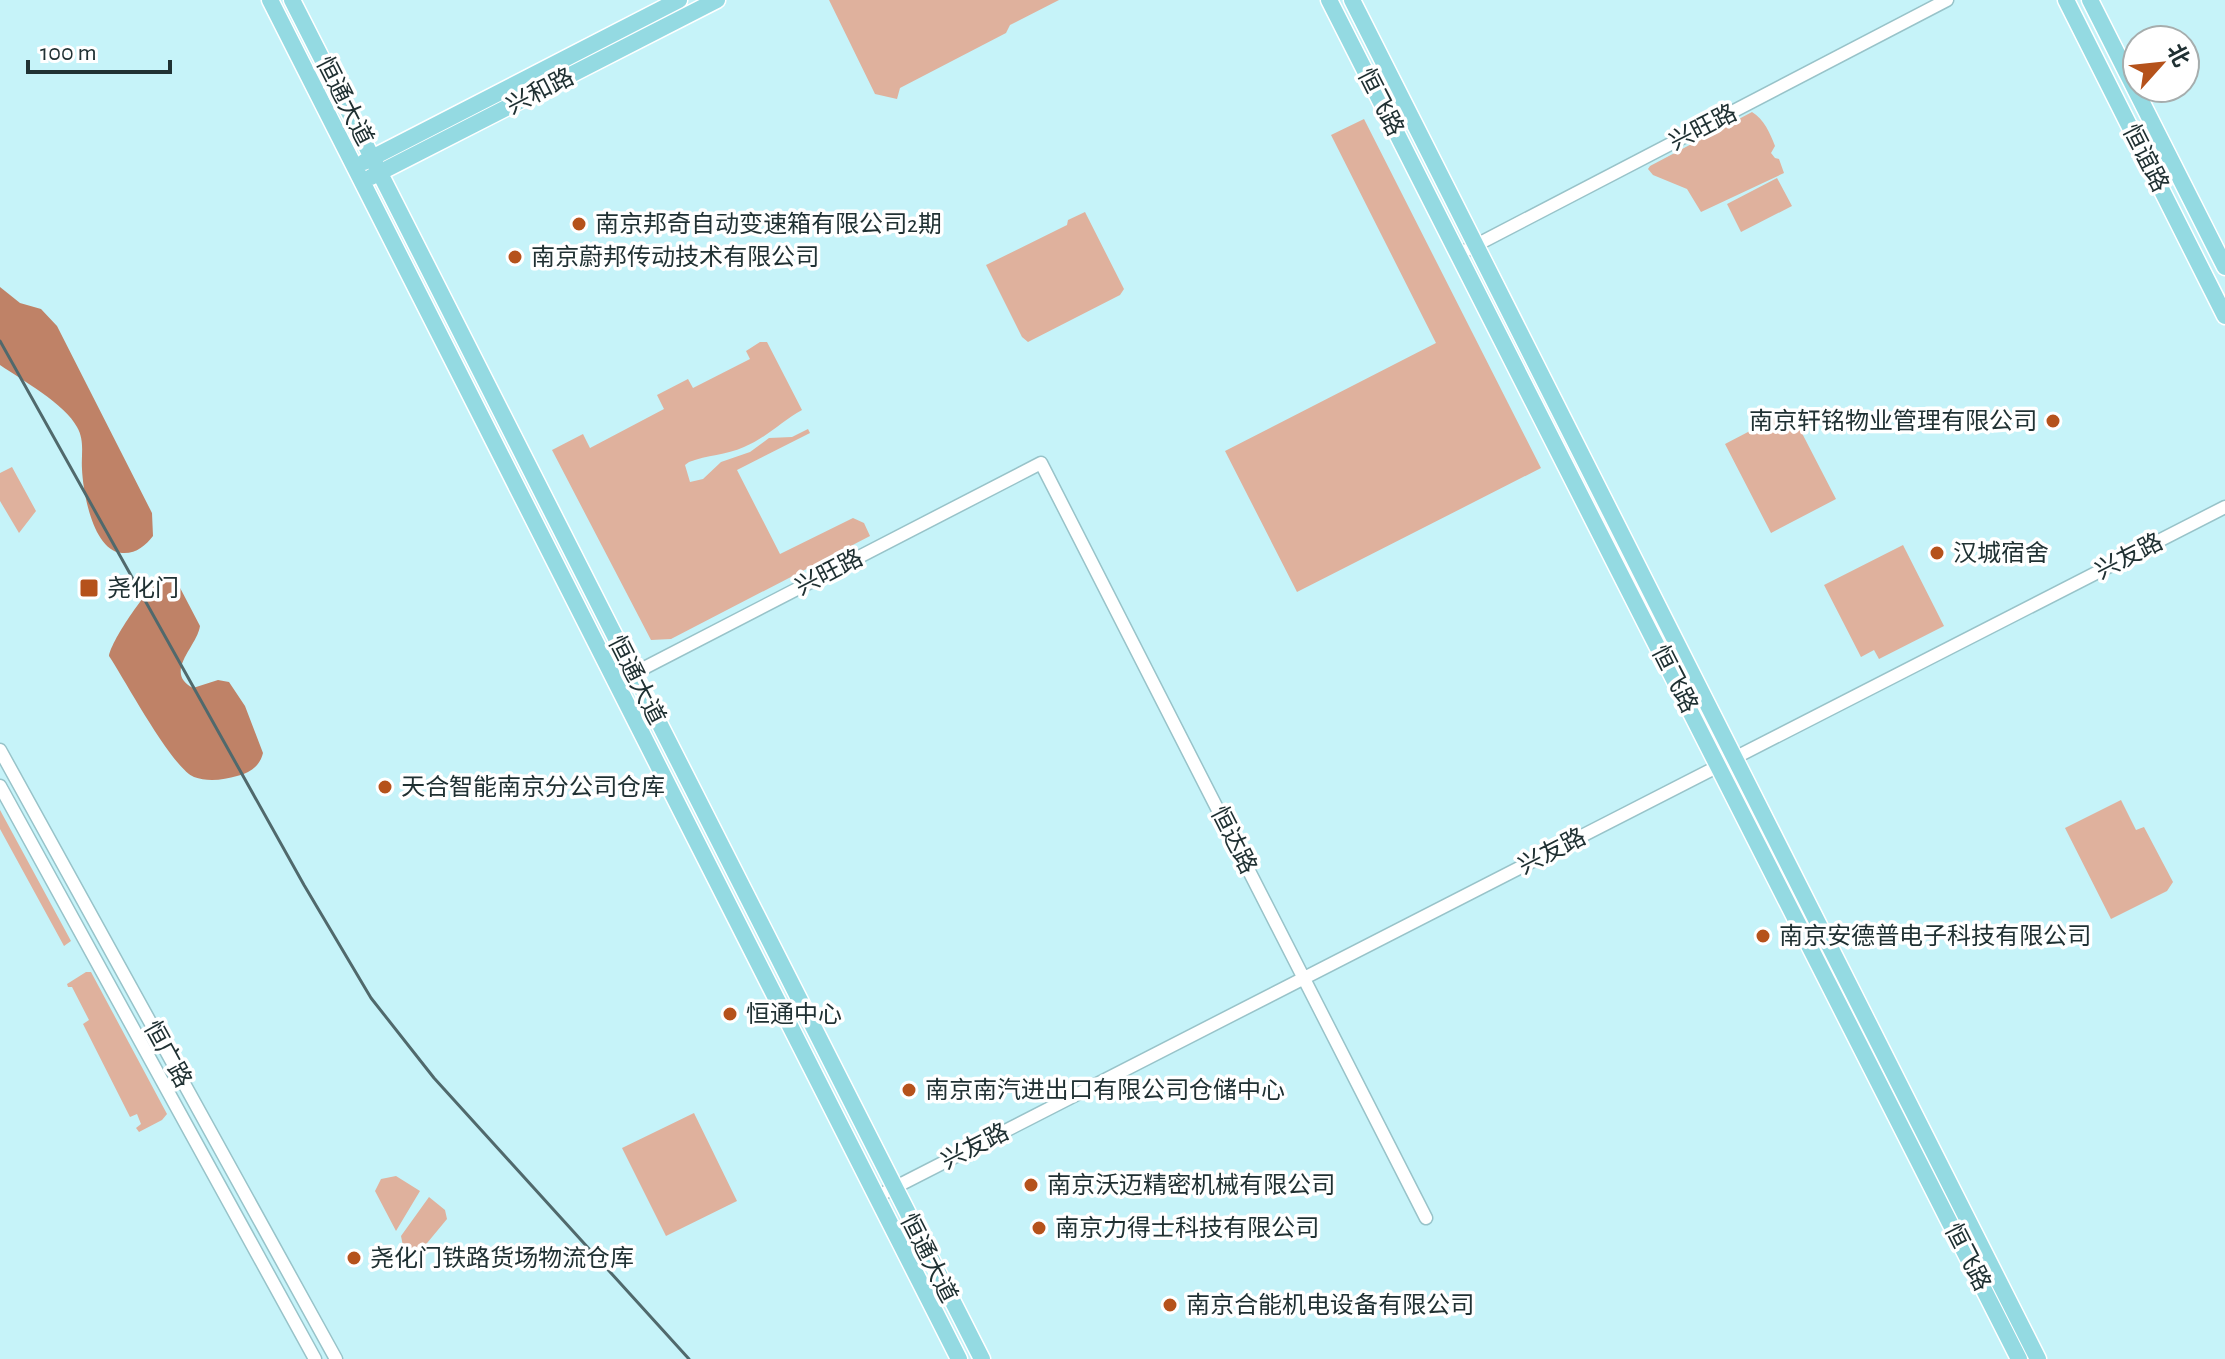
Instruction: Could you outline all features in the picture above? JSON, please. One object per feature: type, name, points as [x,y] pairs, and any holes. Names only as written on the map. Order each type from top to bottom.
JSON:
[{"type":"main road","name":"恒通大道","points":[[270,0],[617,682],[886,1192],[982,1359]]},
{"type":"main road","name":"恒通大道","points":[[292,0],[633,674],[886,1192],[959,1359]]},
{"type":"main road","name":"兴和路","points":[[377,165],[679,0]]},
{"type":"main road","name":"兴和路","points":[[359,174],[717,0]]},
{"type":"main road","name":"恒飞路","points":[[1329,0],[2019,1359]]},
{"type":"main road","name":"恒飞路","points":[[1352,0],[2038,1359]]},
{"type":"main road","name":"恒谊路","points":[[2066,0],[2225,316]]},
{"type":"main road","name":"恒谊路","points":[[2090,0],[2225,267]]},
{"type":"street","name":"兴旺路","points":[[1459,254],[1947,0]]},
{"type":"street","name":"兴旺路","points":[[617,682],[1041,463]]},
{"type":"street","name":"恒达路","points":[[1041,463],[1426,1218]]},
{"type":"street","name":"兴友路","points":[[886,1192],[2225,507]]},
{"type":"street","name":"恒广路","points":[[0,750],[336,1359]]},
{"type":"street","name":"恒广路","points":[[0,786],[315,1359]]},
{"type":"shaded area","points":[[829,0],[1059,0],[1010,25],[1006,33],[900,88],[897,99],[875,94]]},
{"type":"shaded area","points":[[1752,112],[1769,131],[1775,146],[1771,153],[1779,159],[1784,173],[1701,212],[1687,189],[1653,175],[1648,169],[1650,166]]},
{"type":"shaded area","points":[[1364,119],[1541,468],[1297,592],[1225,451],[1436,343],[1331,135]]},
{"type":"shaded area","points":[[1777,178],[1792,206],[1741,232],[1727,204]]},
{"type":"shaded area","points":[[1085,212],[1124,289],[1120,295],[1028,342],[1022,337],[986,265],[1067,225],[1068,220]]},
{"type":"shaded area","points":[[0,287],[20,303],[41,309],[57,326],[152,513],[153,536],[136,551],[122,553],[112,550],[97,532],[85,492],[81,437],[71,418],[42,393],[0,365]]},
{"type":"shaded area","points":[[760,342],[767,342],[802,410],[744,447],[689,462],[685,465],[690,482],[703,479],[721,462],[750,452],[769,438],[792,437],[808,429],[810,433],[737,470],[780,554],[853,518],[864,523],[870,536],[671,639],[651,640],[552,450],[583,434],[590,448],[664,409],[657,395],[688,379],[693,388],[750,359],[746,351]]},
{"type":"shaded area","points":[[1790,410],[1836,499],[1771,533],[1725,444]]},
{"type":"shaded area","points":[[12,467],[36,511],[19,533],[0,501],[0,473]]},
{"type":"shaded area","points":[[1903,545],[1944,626],[1879,659],[1874,650],[1861,657],[1824,585]]},
{"type":"shaded area","points":[[164,577],[177,582],[200,626],[181,667],[185,682],[193,688],[218,680],[229,682],[245,706],[263,753],[257,765],[246,773],[210,780],[194,777],[185,770],[162,741],[109,656],[132,613]]},
{"type":"shaded area","points":[[2121,800],[2136,830],[2144,827],[2173,882],[2167,891],[2111,919],[2065,828]]},
{"type":"shaded area","points":[[0,810],[71,941],[64,946],[0,829]]},
{"type":"shaded area","points":[[91,972],[167,1114],[139,1132],[136,1128],[141,1124],[137,1114],[130,1117],[83,1024],[89,1020],[72,987],[67,984]]},
{"type":"shaded area","points":[[694,1113],[737,1201],[666,1236],[622,1148]]},
{"type":"shaded area","points":[[396,1176],[420,1191],[396,1231],[375,1191],[381,1179]]},
{"type":"shaded area","points":[[429,1197],[445,1210],[447,1219],[413,1260],[403,1246],[401,1236]]},
{"type":"railway","points":[[0,341],[304,885],[371,998],[434,1078],[689,1359]]},
{"type":"place","name":"南京邦奇自动变速箱有限公司2期","points":[[579,224]]},
{"type":"place","name":"南京蔚邦传动技术有限公司","points":[[515,257]]},
{"type":"place","name":"南京轩铭物业管理有限公司","points":[[2053,421]]},
{"type":"place","name":"汉城宿舍","points":[[1937,553]]},
{"type":"place","name":"尧化门","points":[[89,588]]},
{"type":"place","name":"天合智能南京分公司仓库","points":[[385,787]]},
{"type":"place","name":"南京安德普电子科技有限公司","points":[[1763,936]]},
{"type":"place","name":"恒通中心","points":[[730,1014]]},
{"type":"place","name":"南京南汽进出口有限公司仓储中心","points":[[909,1090]]},
{"type":"place","name":"南京沃迈精密机械有限公司","points":[[1031,1185]]},
{"type":"place","name":"南京力得士科技有限公司","points":[[1039,1228]]},
{"type":"place","name":"尧化门铁路货场物流仓库","points":[[354,1258]]},
{"type":"place","name":"南京合能机电设备有限公司","points":[[1170,1305]]}]
